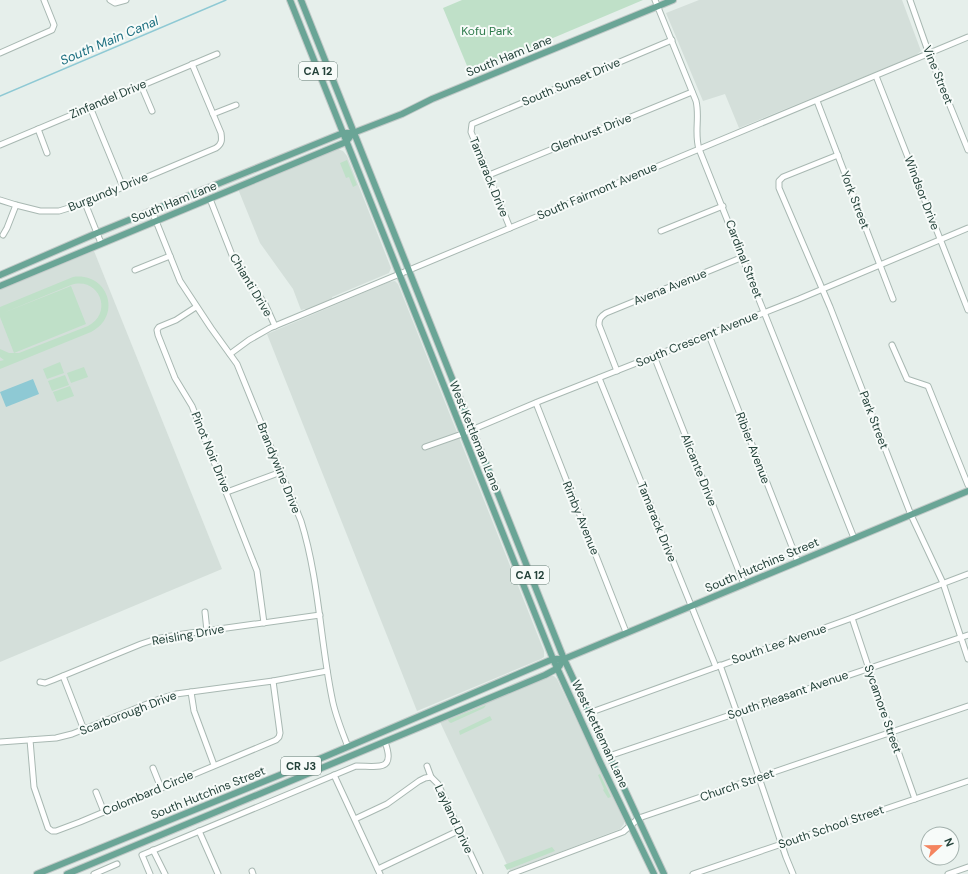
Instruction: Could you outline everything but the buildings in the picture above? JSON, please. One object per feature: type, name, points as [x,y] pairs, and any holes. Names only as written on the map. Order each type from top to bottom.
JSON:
[{"type":"main road","name":"West Kettleman Lane","points":[[290,0],[553,659],[592,746],[654,874]]},
{"type":"main road","name":"West Kettleman Lane","points":[[301,0],[564,659],[664,874]]},
{"type":"main road","name":"South Ham Lane","points":[[0,275],[343,133],[353,133],[402,114],[432,99],[657,3],[673,0]]},
{"type":"main road","name":"South Ham Lane","points":[[0,286],[346,142],[353,133]]},
{"type":"main road","name":"South Hutchins Street","points":[[37,874],[348,747],[553,659],[564,659],[968,491]]},
{"type":"main road","points":[[512,556],[528,570]]},
{"type":"main road","name":"South Hutchins Street","points":[[67,874],[545,675],[558,668],[564,659]]},
{"type":"main road","points":[[468,707],[477,700],[480,690]]},
{"type":"street","points":[[0,53],[52,30],[54,25],[44,0]]},
{"type":"street","points":[[110,0],[115,3],[126,0]]},
{"type":"street","name":"Vine Street","points":[[910,0],[929,54],[968,150]]},
{"type":"street","name":"Cardinal Street","points":[[657,3],[698,108],[697,141],[699,149],[854,538]]},
{"type":"street","name":"South Fairmont Avenue","points":[[230,354],[249,340],[275,326],[968,37]]},
{"type":"street","name":"South Sunset Drive","points":[[471,126],[474,123],[672,40]]},
{"type":"street","name":"Zinfandel Drive","points":[[0,145],[217,54]]},
{"type":"street","points":[[192,64],[213,114],[236,105]]},
{"type":"street","name":"Windsor Drive","points":[[876,76],[968,310]]},
{"type":"street","points":[[141,85],[152,111]]},
{"type":"street","name":"Glenhurst Drive","points":[[489,175],[692,92]]},
{"type":"street","name":"York Street","points":[[817,100],[893,299]]},
{"type":"street","points":[[90,107],[123,187]]},
{"type":"street","name":"Burgundy Drive","points":[[0,200],[50,212],[59,211],[85,203],[213,150],[219,146],[222,141],[222,136],[213,114]]},
{"type":"street","name":"Tamarack Drive","points":[[471,126],[471,132],[510,228]]},
{"type":"street","points":[[38,129],[47,153]]},
{"type":"street","name":"Park Street","points":[[838,155],[783,177],[779,181],[779,188],[822,289],[911,514],[944,583],[960,638],[968,659]]},
{"type":"street","name":"Chianti Drive","points":[[210,199],[232,255],[265,304],[275,326]]},
{"type":"street","points":[[85,203],[101,243]]},
{"type":"street","points":[[3,235],[8,228],[16,205]]},
{"type":"street","points":[[661,231],[723,206]]},
{"type":"street","name":"Brandywine Drive","points":[[152,211],[180,281],[196,307],[237,364],[301,521],[309,546],[332,699],[348,747]]},
{"type":"street","name":"South Crescent Avenue","points":[[425,447],[462,434],[617,370],[709,335],[968,228]]},
{"type":"street","points":[[135,270],[170,256]]},
{"type":"street","name":"Avena Avenue","points":[[617,370],[599,325],[599,319],[606,313],[743,257]]},
{"type":"street","name":"Pinot Noir Drive","points":[[196,307],[176,320],[159,327],[157,330],[158,335],[175,378],[192,406],[257,571],[264,624]]},
{"type":"street","name":"Ribier Avenue","points":[[709,335],[798,562]]},
{"type":"street","points":[[892,345],[907,379],[928,386],[968,485]]},
{"type":"street","name":"Alicante Drive","points":[[654,356],[744,584]]},
{"type":"street","name":"Tamarack Drive","points":[[599,378],[691,606],[737,713],[793,874]]},
{"type":"street","name":"Rimby Avenue","points":[[536,403],[626,632]]},
{"type":"street","points":[[227,492],[281,472]]},
{"type":"street","name":"South Lee Avenue","points":[[589,713],[852,618],[968,574]]},
{"type":"street","points":[[205,612],[207,631]]},
{"type":"street","name":"Reisling Drive","points":[[40,682],[45,683],[156,640],[207,631],[320,615]]},
{"type":"street","name":"Sycamore Street","points":[[852,618],[915,799]]},
{"type":"street","name":"South Pleasant Avenue","points":[[609,756],[968,635]]},
{"type":"street","name":"Scarborough Drive","points":[[0,742],[56,738],[72,734],[162,698],[191,692],[273,681],[327,671]]},
{"type":"street","points":[[63,676],[84,730]]},
{"type":"street","name":"Colombard Circle","points":[[30,740],[34,786],[48,828],[52,831],[56,831],[276,740],[280,733],[273,681]]},
{"type":"street","points":[[191,692],[194,711],[214,765]]},
{"type":"street","name":"Church Street","points":[[511,874],[623,832],[639,818],[968,706]]},
{"type":"street","points":[[150,874],[142,855],[356,766],[384,765],[388,762],[389,757],[385,742]]},
{"type":"street","name":"Layland Drive","points":[[427,766],[431,778],[436,780],[438,784],[480,874]]},
{"type":"street","points":[[153,768],[161,788]]},
{"type":"street","points":[[334,775],[379,872],[460,830]]},
{"type":"street","points":[[355,819],[388,804],[419,781],[425,778],[431,778]]},
{"type":"street","name":"South School Street","points":[[693,874],[968,781]]},
{"type":"street","points":[[96,792],[104,812]]},
{"type":"street","points":[[199,831],[218,874]]},
{"type":"street","points":[[153,850],[164,874]]},
{"type":"street","points":[[94,874],[117,864]]},
{"type":"street","points":[[948,874],[968,867]]},
{"type":"shaded area","points":[[699,0],[902,0],[921,51],[915,56],[739,128],[725,94],[703,101],[666,13]]},
{"type":"shaded area","points":[[338,149],[343,151],[347,156],[391,268],[389,273],[332,297],[333,302],[307,313],[305,309],[301,310],[293,289],[260,243],[238,189]]},
{"type":"shaded area","points":[[94,251],[222,569],[0,662],[0,290]]},
{"type":"shaded area","points":[[395,281],[398,284],[544,651],[544,657],[541,659],[417,711],[267,334],[389,282]]},
{"type":"shaded area","points":[[548,676],[554,676],[557,679],[624,821],[624,824],[620,829],[510,871],[440,722]]},
{"type":"green space","name":"Kofu Park","points":[[462,0],[643,0],[470,73],[443,8]]},
{"type":"green space","points":[[347,160],[357,185],[353,187],[349,177],[346,178],[340,163]]},
{"type":"green space","points":[[73,277],[85,277],[95,281],[103,288],[109,306],[107,316],[101,325],[91,332],[0,369],[0,361],[4,360],[0,357],[0,349],[9,353],[14,353],[0,317],[0,307]],"holes":[[[81,284],[89,286],[96,291],[100,297],[101,305],[100,313],[96,320],[88,326],[19,353],[14,353],[86,324],[71,286],[3,313],[71,285]]]},
{"type":"green space","points":[[60,362],[64,373],[47,379],[43,369]]},
{"type":"green space","points":[[84,367],[88,377],[71,383],[67,373]]},
{"type":"green space","points":[[65,375],[69,385],[52,391],[48,381]]},
{"type":"green space","points":[[70,386],[74,396],[57,402],[53,392]]},
{"type":"green space","points":[[486,705],[484,708],[451,723],[448,720]]},
{"type":"green space","points":[[490,716],[492,720],[460,735],[459,731]]},
{"type":"green space","points":[[600,774],[611,797],[608,798],[603,790],[604,789],[598,775]]},
{"type":"green space","points":[[552,847],[555,851],[507,870],[504,865]]},
{"type":"water","points":[[33,379],[39,394],[6,407],[0,392]]},
{"type":"waterway","name":"South Main Canal","points":[[0,96],[226,0]]}]
